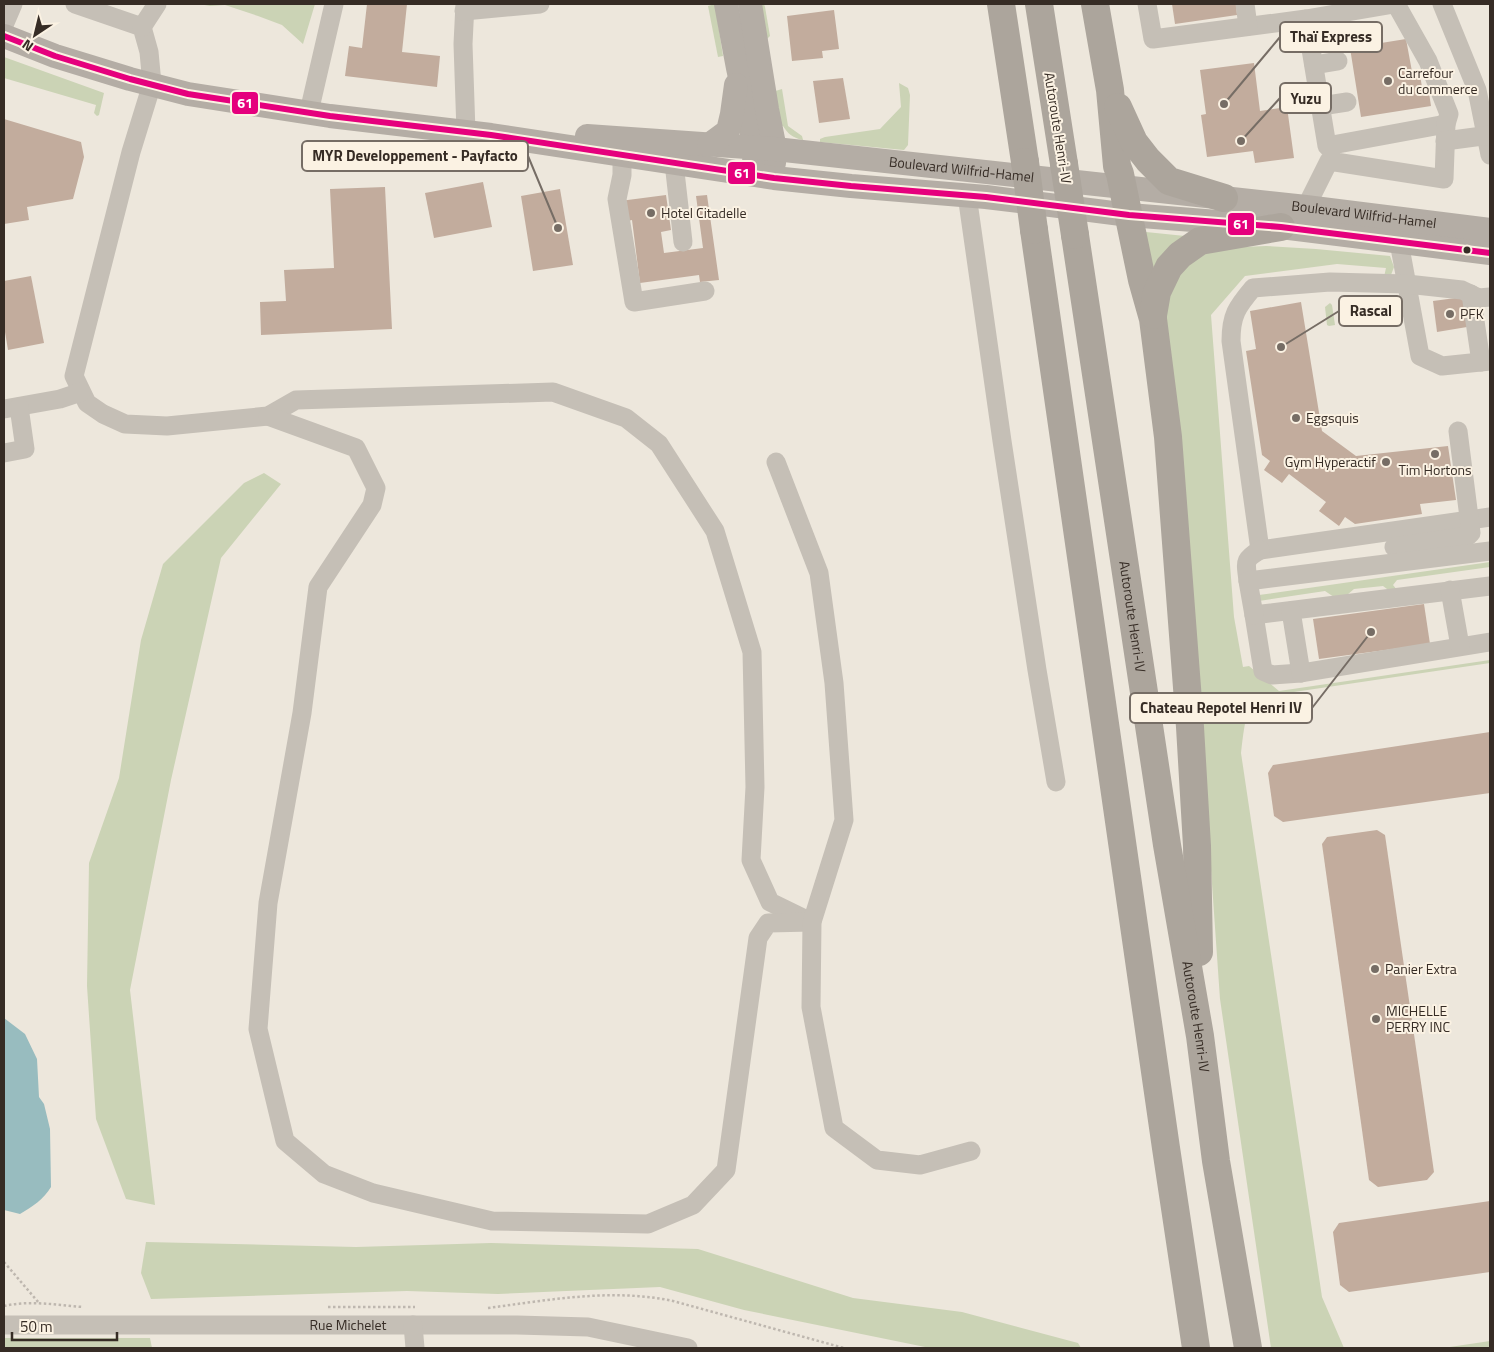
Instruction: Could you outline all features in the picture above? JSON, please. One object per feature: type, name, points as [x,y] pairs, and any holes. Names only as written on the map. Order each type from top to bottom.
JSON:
[{"type":"highway","points":[[1001,4],[1196,1348]]},
{"type":"highway","name":"Autoroute Henri-IV","points":[[1039,4],[1166,845],[1200,1036],[1216,1161],[1248,1348]]},
{"type":"highway","points":[[1095,4],[1110,90],[1116,161],[1142,280],[1153,319],[1168,437],[1174,496],[1197,846],[1200,1036]]},
{"type":"highway","points":[[1110,90],[1134,142],[1165,178],[1169,181],[1224,198]]},
{"type":"highway","points":[[1153,319],[1157,292],[1169,267],[1180,255],[1200,241],[1281,227]]},
{"type":"highway","points":[[1166,1148],[1178,1348]]},
{"type":"main road","points":[[726,4],[738,68],[765,149]]},
{"type":"main road","points":[[750,4],[767,109],[764,176]]},
{"type":"main road","name":"Boulevard Wilfrid-Hamel","points":[[4,36],[55,56],[130,79],[188,94],[310,112],[491,135],[764,176],[852,186],[967,195],[1128,215],[1281,227],[1490,253]]},
{"type":"main road","points":[[709,145],[728,130],[738,68]]},
{"type":"main road","name":"Boulevard Wilfrid-Hamel","points":[[491,135],[603,136],[765,149],[1306,207],[1490,230]]},
{"type":"street","points":[[4,25],[13,4]]},
{"type":"street","points":[[74,4],[95,7],[142,27]]},
{"type":"street","points":[[140,4],[142,27],[149,52],[152,84],[131,152],[74,376],[87,403],[103,414],[125,424],[167,426],[268,416],[296,400],[553,392],[626,418],[659,444],[715,530],[752,652],[756,787],[751,860],[770,902],[812,922]]},
{"type":"street","points":[[142,27],[157,4]]},
{"type":"street","points":[[310,112],[334,4]]},
{"type":"street","points":[[466,132],[462,44],[464,7],[540,4]]},
{"type":"street","points":[[1147,4],[1153,39],[1306,19],[1395,4],[1428,61],[1449,114],[1445,132],[1444,179],[1328,153]]},
{"type":"street","points":[[1245,4],[1248,26]]},
{"type":"street","points":[[1442,4],[1478,90],[1489,135],[1490,155]]},
{"type":"street","points":[[1306,19],[1328,153],[1306,207]]},
{"type":"street","points":[[1314,65],[1338,61]]},
{"type":"street","points":[[1320,106],[1347,102]]},
{"type":"street","points":[[1328,153],[1445,132],[1489,135]]},
{"type":"street","points":[[622,155],[622,175],[617,199],[634,302],[705,291]]},
{"type":"street","points":[[674,163],[683,242]]},
{"type":"street","points":[[967,195],[1036,670],[1056,782]]},
{"type":"street","points":[[1399,242],[1420,356],[1442,366],[1486,361],[1472,294]]},
{"type":"street","points":[[1260,550],[1231,341],[1231,326],[1237,307],[1253,288],[1330,282],[1407,284],[1462,290],[1479,298],[1490,297]]},
{"type":"street","points":[[4,453],[25,450],[11,408],[61,399],[81,392]]},
{"type":"street","points":[[268,416],[356,448],[376,488],[372,505],[318,586],[302,713],[268,903],[258,1029],[285,1141],[324,1174],[373,1193],[492,1221],[648,1224],[693,1205],[726,1170],[758,938],[768,923],[812,922]]},
{"type":"street","points":[[1248,581],[1363,567],[1394,547],[1471,534],[1458,431]]},
{"type":"street","points":[[776,462],[819,573],[834,683],[844,820],[812,922],[811,1007],[834,1128],[877,1160],[920,1165],[971,1151]]},
{"type":"street","points":[[1470,520],[1490,517]]},
{"type":"street","points":[[1357,535],[1363,567]]},
{"type":"street","points":[[1490,551],[1394,547],[1357,535],[1260,550],[1249,556],[1247,560],[1248,581],[1263,671],[1272,675],[1301,673],[1490,642]]},
{"type":"street","points":[[1320,540],[1325,571]]},
{"type":"street","points":[[1254,615],[1490,586]]},
{"type":"street","points":[[1450,590],[1460,646]]},
{"type":"street","points":[[1291,611],[1301,673]]},
{"type":"street","name":"Rue Michelet","points":[[4,1325],[517,1325],[588,1328],[688,1348]]},
{"type":"street","points":[[413,1325],[415,1348]]},
{"type":"path","points":[[4,1262],[39,1303],[18,1303],[4,1306]]},
{"type":"green space","points":[[199,4],[315,4],[303,44],[282,25],[225,5],[210,6]]},
{"type":"green space","points":[[715,4],[723,56],[718,57],[708,6]]},
{"type":"green space","points":[[758,4],[764,4],[765,7],[770,36],[766,40]]},
{"type":"green space","points":[[4,57],[104,93],[99,115],[97,116],[94,113],[96,105],[4,78]]},
{"type":"green space","points":[[899,83],[908,88],[910,95],[908,145],[904,150],[820,142],[820,139],[825,137],[880,129],[901,107]]},
{"type":"green space","points":[[782,89],[788,126],[802,136],[803,140],[791,135],[783,126],[779,126],[772,92]]},
{"type":"green space","points":[[1146,232],[1185,236],[1160,268],[1150,267],[1142,235]]},
{"type":"green space","points":[[1266,246],[1390,256],[1394,267],[1391,275],[1384,277],[1386,268],[1337,264],[1245,276],[1211,315],[1234,617],[1243,667],[1249,666],[1279,691],[1490,660],[1490,663],[1294,692],[1257,703],[1247,715],[1241,753],[1322,1297],[1344,1348],[1271,1348],[1220,999],[1186,510],[1163,314],[1175,273],[1205,254],[1221,248]]},
{"type":"green space","points":[[1330,303],[1332,305],[1335,325],[1329,326],[1327,325],[1325,307]]},
{"type":"green space","points":[[264,473],[281,484],[221,558],[171,780],[130,990],[155,1205],[126,1199],[96,1119],[87,986],[89,863],[119,778],[141,640],[163,564],[244,483]]},
{"type":"green space","points":[[1490,562],[1490,567],[1397,580],[1393,585],[1398,591],[1391,592],[1383,586],[1354,589],[1340,601],[1325,591],[1259,601],[1259,595]]},
{"type":"green space","points":[[146,1242],[356,1247],[491,1243],[698,1249],[853,1298],[962,1312],[1078,1343],[1081,1348],[930,1348],[744,1310],[660,1287],[498,1294],[407,1291],[151,1299],[141,1273]]},
{"type":"green space","points":[[4,1338],[150,1338],[152,1348],[4,1348]]},
{"type":"green space","points":[[1490,1341],[1490,1348],[1443,1348]]},
{"type":"water","points":[[4,1018],[25,1034],[37,1059],[39,1097],[44,1104],[50,1129],[51,1187],[29,1209],[20,1214],[4,1210]]},
{"type":"building","points":[[367,4],[407,4],[402,52],[440,56],[437,87],[345,76],[349,46],[362,48]]},
{"type":"building","points":[[1172,4],[1236,4],[1237,15],[1175,24]]},
{"type":"building","points":[[834,10],[839,49],[822,51],[823,58],[792,61],[787,16]]},
{"type":"building","name":"Carrefour du commerce","points":[[1406,39],[1413,77],[1420,75],[1422,87],[1428,86],[1431,106],[1361,117],[1350,48]]},
{"type":"building","points":[[1254,63],[1260,111],[1287,107],[1294,158],[1255,163],[1253,151],[1207,157],[1201,115],[1206,114],[1200,70]]},
{"type":"building","points":[[843,78],[850,119],[819,123],[813,81]]},
{"type":"building","points":[[4,119],[81,142],[84,157],[73,199],[27,207],[29,220],[4,224]]},
{"type":"building","points":[[483,182],[492,227],[434,238],[425,193]]},
{"type":"building","points":[[385,187],[392,329],[261,335],[260,302],[286,301],[284,270],[334,268],[330,189]]},
{"type":"building","points":[[560,189],[573,265],[533,271],[521,196]]},
{"type":"building","points":[[666,195],[671,230],[661,232],[664,253],[703,248],[696,196],[707,195],[719,280],[700,282],[699,275],[640,283],[632,220],[623,222],[620,201]]},
{"type":"building","points":[[31,276],[44,343],[8,350],[4,326],[4,281]]},
{"type":"building","name":"PFK","points":[[1463,297],[1467,327],[1437,332],[1433,301]]},
{"type":"building","points":[[1301,302],[1322,431],[1356,456],[1448,446],[1456,500],[1420,504],[1422,514],[1355,524],[1345,517],[1339,526],[1319,511],[1326,502],[1289,474],[1282,483],[1264,470],[1270,461],[1262,455],[1246,351],[1256,349],[1250,311]]},
{"type":"building","points":[[1424,604],[1430,644],[1319,659],[1313,619]]},
{"type":"building","points":[[1490,732],[1490,793],[1283,822],[1274,816],[1268,773],[1273,765]]},
{"type":"building","points":[[1377,830],[1385,835],[1434,1172],[1427,1180],[1378,1187],[1369,1180],[1322,844],[1327,837]]},
{"type":"building","points":[[1490,1201],[1490,1272],[1349,1292],[1340,1285],[1333,1232],[1339,1223]]},
{"type":"transit line","name":"61","points":[[4,36],[55,56],[130,79],[188,94],[330,116],[491,135],[774,178],[986,197],[1129,215],[1281,227],[1490,253]]},
{"type":"place","name":"Carrefour du commerce","points":[[1388,81]]},
{"type":"place","name":"Thaï Express","points":[[1224,104]]},
{"type":"place","name":"Yuzu","points":[[1241,141]]},
{"type":"place","name":"Hotel Citadelle","points":[[651,213]]},
{"type":"place","name":"MYR Developpement - Payfacto","points":[[558,228]]},
{"type":"place","name":"PFK","points":[[1450,314]]},
{"type":"place","name":"Rascal","points":[[1281,347]]},
{"type":"place","name":"Eggsquis","points":[[1296,418]]},
{"type":"place","name":"Tim Hortons","points":[[1435,454]]},
{"type":"place","name":"Gym Hyperactif","points":[[1386,462]]},
{"type":"place","name":"Chateau Repotel Henri IV","points":[[1371,632]]},
{"type":"place","name":"Panier Extra","points":[[1375,969]]},
{"type":"place","name":"MICHELLE PERRY INC","points":[[1376,1019]]}]
